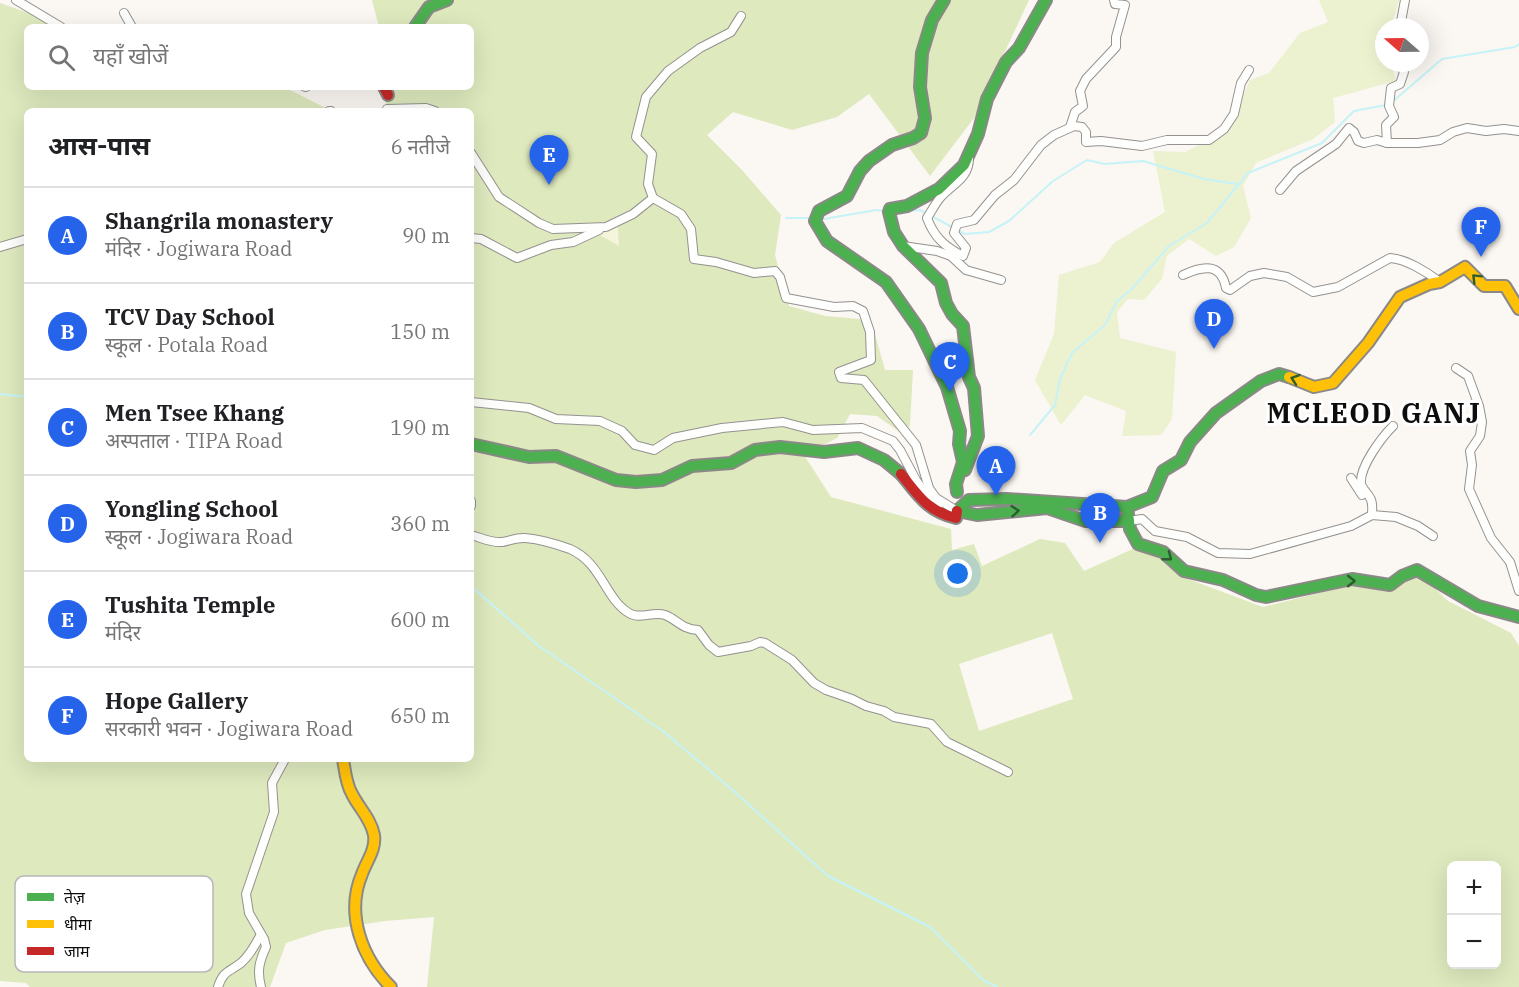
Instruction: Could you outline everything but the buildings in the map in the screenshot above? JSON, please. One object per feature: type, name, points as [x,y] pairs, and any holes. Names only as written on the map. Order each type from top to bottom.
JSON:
[{"type":"street","points":[[16,0],[56,24]]},
{"type":"street","points":[[417,24],[429,7],[447,0]]},
{"type":"street","points":[[944,0],[932,18],[926,33],[922,55],[920,87],[925,120],[922,132],[913,139],[891,146],[868,162],[859,172],[846,197],[819,210],[815,221],[826,241],[886,282],[919,328],[947,387],[960,430],[959,444],[963,462],[956,484],[957,492]]},
{"type":"street","points":[[474,445],[529,457],[556,456],[616,480],[636,482],[662,480],[692,466],[731,464],[755,450],[780,447],[824,452],[858,448],[884,460],[899,472],[927,506],[951,518],[956,518],[955,500],[958,482],[969,462],[978,436],[974,388],[969,377],[963,326],[946,303],[941,283],[903,246],[894,232],[889,218],[890,209],[907,206],[939,189],[964,165],[978,134],[987,99],[1006,62],[1019,48],[1046,0]]},
{"type":"street","points":[[1070,127],[1075,112],[1083,106],[1080,91],[1086,79],[1116,47],[1116,37],[1128,2],[1115,4],[1114,0]]},
{"type":"street","points":[[1402,18],[1405,0]]},
{"type":"street","points":[[124,13],[130,24]]},
{"type":"street","points":[[741,16],[732,32],[681,60],[668,71],[646,97],[636,137],[652,154],[648,184],[652,198],[681,214],[691,229],[694,259],[716,262],[754,273],[775,271],[780,277],[786,298],[834,307],[853,306],[863,311],[870,332],[871,360],[839,372],[841,378],[864,380],[916,445],[929,489],[936,498],[957,511],[968,514],[1047,508],[1085,522],[1142,519],[1155,531],[1187,537],[1218,553],[1250,554],[1351,526],[1372,515],[1396,517],[1418,526],[1433,536]]},
{"type":"street","points":[[969,157],[969,167],[964,177],[937,201],[935,209],[929,215],[933,233],[953,251],[963,256],[966,248],[954,233],[956,227],[974,220],[996,195],[1014,180],[1041,145],[1054,135],[1070,127],[1082,127],[1086,132],[1086,142],[1101,141],[1142,146],[1167,140],[1209,140],[1224,129],[1234,114],[1241,83],[1249,70]]},
{"type":"street","points":[[1387,143],[1386,125],[1394,117],[1389,106],[1391,88],[1401,84],[1404,72]]},
{"type":"street","points":[[386,91],[386,108]]},
{"type":"street","points":[[1280,190],[1296,171],[1336,144],[1349,128],[1358,141],[1377,140],[1387,143],[1440,140],[1453,132],[1467,129],[1519,131]]},
{"type":"street","points":[[474,158],[499,197],[539,223],[553,229],[606,227]]},
{"type":"street","points":[[474,238],[481,239],[517,258],[551,245],[573,242],[633,214],[652,198]]},
{"type":"street","points":[[0,247],[24,240]]},
{"type":"street","points":[[903,246],[937,251],[951,256],[966,270],[1001,280]]},
{"type":"street","points":[[1183,275],[1205,268],[1217,270],[1224,278],[1226,288],[1230,290],[1250,276],[1264,273],[1287,277],[1313,292],[1338,287],[1390,258],[1396,258],[1424,270],[1440,282]]},
{"type":"street","points":[[474,402],[529,408],[556,419],[600,421],[622,431],[635,445],[654,450],[673,438],[722,428],[783,422],[813,430],[862,428],[893,441],[931,501],[945,511],[955,514],[969,500],[1052,501],[1127,507],[1152,497],[1163,471],[1181,460],[1190,442],[1216,413],[1260,381],[1279,374],[1314,387],[1333,383],[1368,343],[1400,297],[1429,284],[1440,282],[1465,267],[1484,286],[1505,286],[1519,309]]},
{"type":"street","points":[[1456,368],[1468,376],[1482,422],[1480,435],[1470,451],[1472,465],[1469,489],[1491,538],[1510,562],[1519,591]]},
{"type":"street","points":[[1372,515],[1371,501],[1361,484],[1362,475],[1384,435],[1393,426]]},
{"type":"street","points":[[1351,477],[1372,515]]},
{"type":"street","points":[[1127,507],[1130,530],[1138,544],[1163,552],[1184,571],[1223,580],[1256,595],[1266,597],[1352,579],[1390,585],[1402,576],[1417,570],[1463,599],[1486,610],[1519,617]]},
{"type":"street","points":[[474,536],[488,541],[503,542],[522,537],[550,542],[572,550],[588,561],[622,608],[630,615],[655,613],[667,615],[688,630],[698,630],[709,645],[718,652],[751,646],[760,642],[765,643],[792,660],[814,683],[826,690],[884,711],[894,717],[931,724],[947,742],[1008,772]]},
{"type":"street","points":[[261,987],[259,961],[266,947],[249,913],[246,894],[274,812],[272,783],[283,762]]},
{"type":"street","points":[[342,763],[348,787],[362,813],[370,821],[374,844],[358,884],[355,917],[359,935],[382,980],[391,987]]},
{"type":"street","points":[[218,987],[222,975],[242,962],[261,934]]},
{"type":"green space","points":[[372,0],[1029,0],[974,118],[930,176],[869,94],[837,117],[792,130],[733,112],[707,135],[742,170],[781,215],[775,255],[789,306],[825,316],[871,320],[885,370],[913,370],[910,425],[904,435],[877,416],[850,414],[837,438],[804,455],[831,497],[951,529],[952,550],[974,544],[982,566],[1040,539],[1065,543],[1084,571],[1135,548],[1160,555],[1188,579],[1263,607],[1351,585],[1389,589],[1421,575],[1448,601],[1511,633],[1519,646],[1519,987],[427,987],[434,917],[385,921],[325,930],[286,943],[270,987],[30,987],[26,983],[0,981],[0,3],[60,24],[24,24],[24,90],[288,90],[329,108],[24,108],[24,762],[474,762],[474,108],[384,108],[390,90],[474,90],[474,24],[378,24]],"holes":[[[1052,633],[1073,699],[979,731],[959,664]]]},
{"type":"green space","points":[[1319,0],[1399,0],[1394,18],[1375,18],[1375,72],[1394,72],[1396,81],[1333,98],[1335,122],[1313,139],[1256,163],[1243,186],[1251,218],[1234,247],[1216,256],[1189,239],[1167,256],[1162,279],[1144,300],[1128,299],[1117,312],[1120,338],[1176,352],[1172,419],[1161,435],[1122,436],[1126,411],[1085,395],[1061,425],[1035,380],[1054,334],[1059,275],[1100,262],[1114,243],[1165,212],[1153,151],[1185,152],[1227,131],[1250,80],[1269,73],[1300,33],[1328,22]]},
{"type":"green space","points":[[617,216],[619,246],[596,233]]},
{"type":"waterway","points":[[1391,103],[1442,59],[1515,47],[1519,44]]},
{"type":"waterway","points":[[1030,435],[1055,405],[1060,379],[1072,353],[1105,325],[1117,301],[1131,290],[1169,246],[1207,223],[1248,173],[1322,143],[1354,111],[1386,105]]},
{"type":"waterway","points":[[907,211],[920,210],[965,234],[989,232],[1009,221],[1053,181],[1087,160],[1105,164],[1143,161],[1204,179],[1237,184]]},
{"type":"waterway","points":[[824,219],[876,210],[885,211]]},
{"type":"waterway","points":[[786,218],[811,218]]},
{"type":"waterway","points":[[0,394],[24,397]]},
{"type":"waterway","points":[[474,589],[539,646],[664,732],[828,876],[930,927],[983,980],[997,987]]},
{"type":"traffic: fast","points":[[417,24],[429,7],[447,0]]},
{"type":"traffic: fast","points":[[944,0],[932,20],[922,53],[920,87],[925,118],[921,133],[892,145],[869,161],[860,171],[847,196],[819,211],[815,221],[827,241],[886,282],[919,329],[947,387],[960,431],[959,444],[963,462],[956,484],[957,492]]},
{"type":"traffic: fast","points":[[965,470],[978,436],[974,388],[969,377],[963,326],[946,303],[941,283],[903,246],[894,232],[889,212],[890,209],[907,206],[939,189],[964,165],[978,134],[987,99],[1006,62],[1019,48],[1046,0]]},
{"type":"traffic: fast","points":[[957,511],[969,500],[1007,499],[1127,507],[1152,497],[1163,471],[1181,460],[1190,442],[1216,413],[1261,381],[1279,374],[1289,377]]},
{"type":"traffic: fast","points":[[474,445],[529,457],[556,456],[616,480],[636,482],[662,480],[692,466],[731,463],[755,450],[780,447],[824,452],[858,448],[884,460],[901,474]]},
{"type":"traffic: fast","points":[[1127,507],[1130,529],[1138,544],[1163,552],[1184,571],[1223,580],[1256,595],[1266,597],[1352,579],[1390,585],[1402,576],[1417,570],[1478,606],[1519,617]]},
{"type":"traffic: fast","points":[[957,511],[977,515],[1047,508],[1085,521],[1129,521]]},
{"type":"traffic: slow","points":[[1289,377],[1314,387],[1333,383],[1368,343],[1400,297],[1429,284],[1440,282],[1465,267],[1484,286],[1505,286],[1519,309]]},
{"type":"traffic: slow","points":[[344,762],[350,790],[368,819],[374,835],[372,850],[357,889],[355,904],[359,935],[372,963],[391,987]]},
{"type":"traffic: jam","points":[[386,90],[388,95]]},
{"type":"traffic: jam","points":[[901,474],[930,507],[956,518],[957,511]]},
{"type":"place","name":"Tushita Temple","points":[[549,185]]},
{"type":"place","name":"Hope Gallery","points":[[1481,257]]},
{"type":"place","name":"Yongling School","points":[[1214,349]]},
{"type":"place","name":"Men Tsee Khang","points":[[950,392]]},
{"type":"place","name":"Shangrila monastery","points":[[996,496]]},
{"type":"place","name":"TCV Day School","points":[[1100,543]]},
{"type":"district","name":"MCLEOD GANJ","points":[[1374,412]]}]
